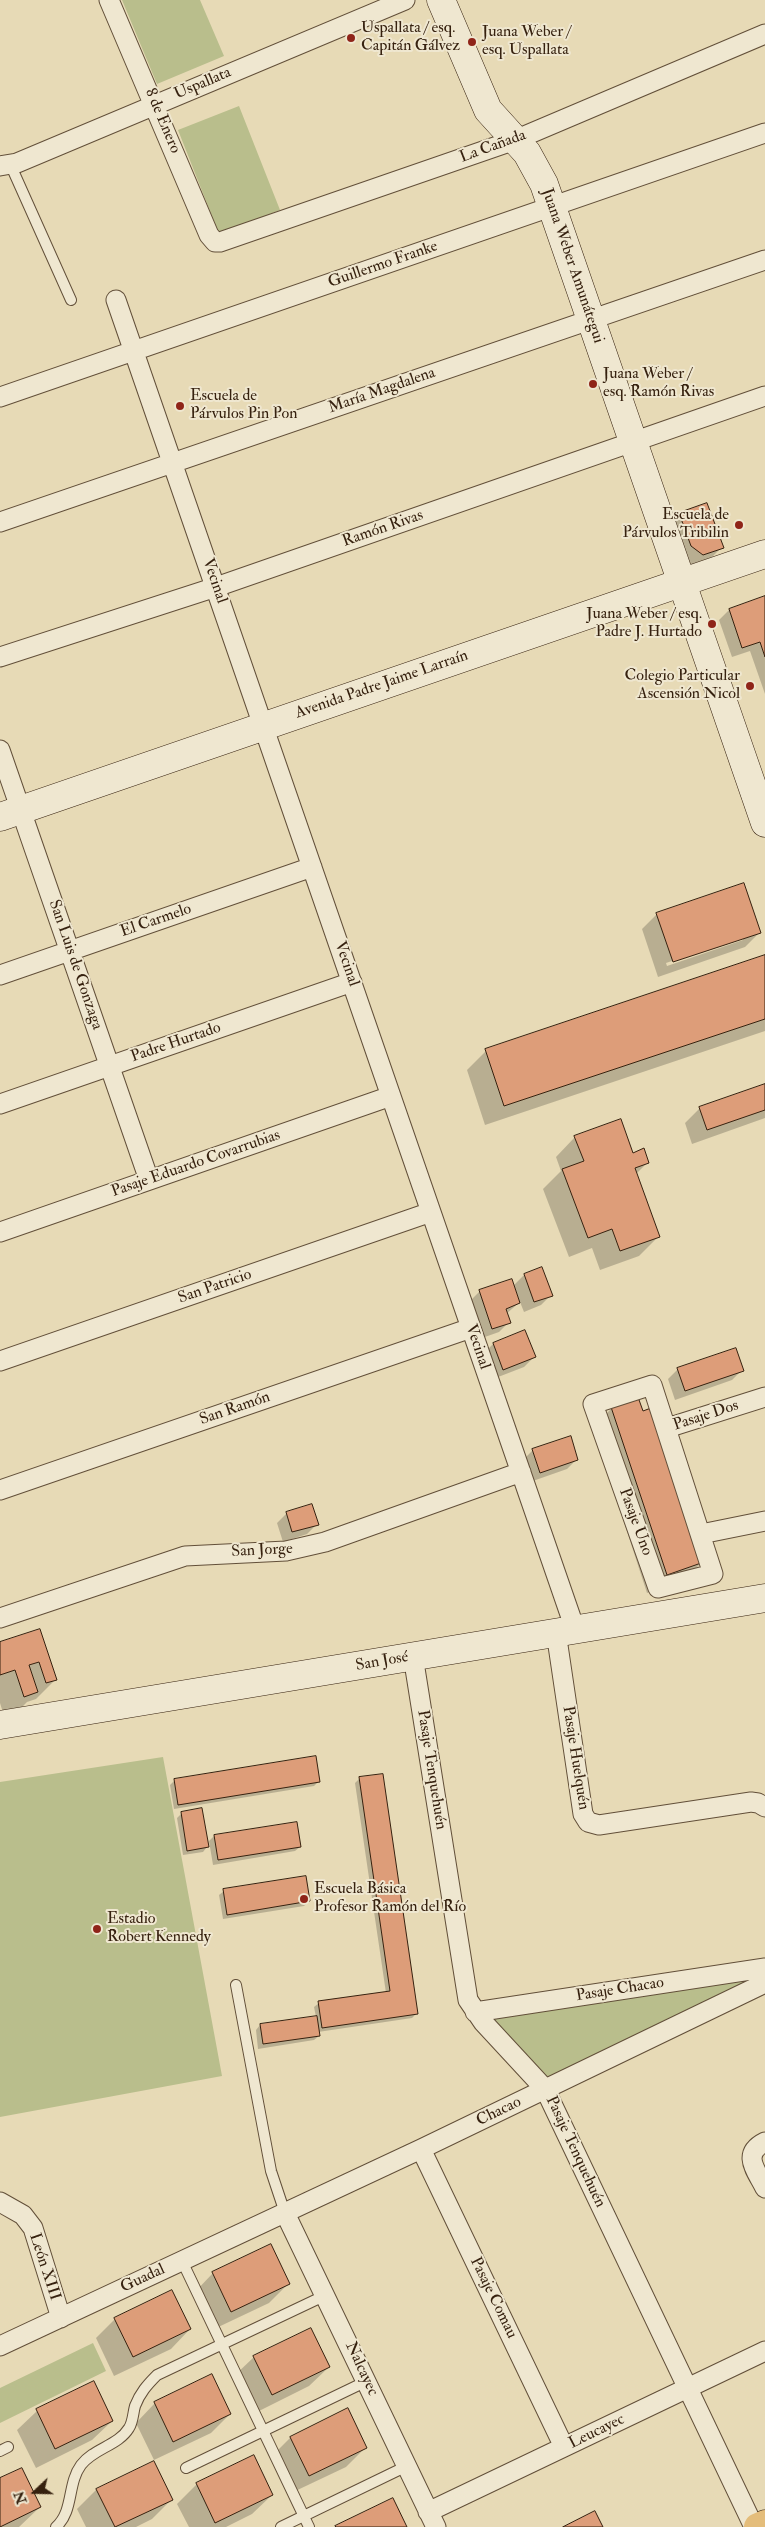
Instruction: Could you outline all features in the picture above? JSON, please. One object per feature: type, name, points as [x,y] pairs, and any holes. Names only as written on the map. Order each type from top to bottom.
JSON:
[{"type":"main road","points":[[758,2527],[765,2524]]},
{"type":"street","name":"8 de Enero","points":[[109,0],[155,104],[209,235],[215,242]]},
{"type":"street","name":"Uspallata","points":[[5,166],[405,0]]},
{"type":"street","name":"Juana Weber Amunátegui","points":[[441,0],[482,98],[496,121],[515,140],[536,168],[552,207],[765,823]]},
{"type":"street","name":"La Cañada","points":[[215,242],[224,242],[515,140],[765,34]]},
{"type":"street","name":"Guillermo Franke","points":[[0,397],[765,133]]},
{"type":"street","name":"María Magdalena","points":[[0,522],[765,260]]},
{"type":"street","name":"Vecinal","points":[[116,300],[521,1472],[565,1630]]},
{"type":"street","name":"Ramón Rivas","points":[[0,657],[216,587],[765,396]]},
{"type":"street","name":"Avenida Padre Jaime Larraín","points":[[10,813],[765,554]]},
{"type":"street","name":"San Luis de Gonzaga","points":[[0,750],[10,813],[70,950],[149,1180]]},
{"type":"street","name":"El Carmelo","points":[[0,974],[312,867]]},
{"type":"street","name":"Padre Hurtado","points":[[0,1104],[352,982]]},
{"type":"street","name":"Pasaje Eduardo Covarrubias","points":[[0,1232],[391,1096]]},
{"type":"street","name":"San Patricio","points":[[0,1361],[431,1212]]},
{"type":"street","name":"San Ramón","points":[[0,1490],[471,1328]]},
{"type":"street","name":"Pasaje Uno","points":[[667,1428],[652,1385],[593,1404],[658,1588],[713,1574],[701,1534]]},
{"type":"street","name":"Pasaje Dos","points":[[701,1534],[667,1428],[765,1397]]},
{"type":"street","name":"San Jorge","points":[[0,1618],[185,1556],[286,1550],[326,1542],[521,1472]]},
{"type":"street","points":[[701,1534],[765,1521]]},
{"type":"street","name":"San José","points":[[0,1725],[765,1598]]},
{"type":"street","name":"Pasaje Huelquén","points":[[565,1630],[583,1814],[588,1822],[599,1825],[751,1802],[765,1807]]},
{"type":"street","name":"Pasaje Tenquehuén","points":[[414,1656],[466,1988],[475,2012],[545,2089],[754,2527]]},
{"type":"street","name":"Pasaje Chacao","points":[[475,2012],[765,1968]]},
{"type":"street","name":"Chacao","points":[[285,2213],[765,1983]]},
{"type":"street","points":[[762,2144],[754,2148],[752,2159],[765,2188]]},
{"type":"street","name":"Pasaje Comau","points":[[422,2149],[564,2448]]},
{"type":"street","name":"León XIII","points":[[0,2202],[23,2215],[33,2228],[60,2318]]},
{"type":"street","name":"Guadal","points":[[0,2346],[285,2213]]},
{"type":"street","name":"Nalcayec","points":[[285,2213],[432,2519]]},
{"type":"street","name":"Leucayec","points":[[432,2519],[564,2448],[765,2351]]},
{"type":"lane","points":[[5,166],[71,300]]},
{"type":"lane","points":[[236,1985],[270,2171],[285,2213]]},
{"type":"lane","points":[[182,2261],[309,2527]]},
{"type":"lane","points":[[56,2527],[69,2507],[72,2481],[82,2464],[92,2455],[120,2439],[130,2428],[135,2406],[144,2388],[157,2375],[326,2295]]},
{"type":"lane","points":[[186,2468],[367,2381]]},
{"type":"lane","points":[[280,2527],[407,2466]]},
{"type":"green space","points":[[122,0],[200,0],[224,56],[157,84]]},
{"type":"green space","points":[[239,106],[280,210],[219,234],[178,130]]},
{"type":"green space","name":"Estadio Robert Kennedy","points":[[163,1757],[222,2076],[0,2117],[0,1782]]},
{"type":"green space","points":[[765,1976],[540,2081],[483,2015]]},
{"type":"green space","points":[[93,2343],[106,2371],[0,2423],[0,2388]]},
{"type":"building","points":[[707,503],[724,548],[703,555],[691,546],[679,513]]},
{"type":"building","points":[[765,596],[765,657],[760,642],[742,648],[729,609]]},
{"type":"building","points":[[744,883],[761,933],[673,962],[656,913]]},
{"type":"building","points":[[765,955],[765,1019],[504,1106],[485,1049]]},
{"type":"building","points":[[765,1084],[765,1110],[707,1130],[699,1107]]},
{"type":"building","points":[[621,1119],[633,1153],[644,1148],[649,1163],[635,1168],[660,1237],[620,1251],[612,1229],[588,1238],[562,1169],[584,1161],[574,1136]]},
{"type":"building","points":[[542,1267],[553,1296],[534,1302],[524,1274]]},
{"type":"building","points":[[512,1279],[520,1303],[506,1309],[511,1323],[492,1329],[479,1290]]},
{"type":"building","points":[[525,1330],[536,1357],[503,1370],[493,1343]]},
{"type":"building","points":[[736,1348],[744,1371],[685,1391],[677,1368]]},
{"type":"building","points":[[638,1397],[643,1411],[651,1408],[704,1562],[667,1575],[611,1407]]},
{"type":"building","points":[[571,1436],[578,1460],[540,1473],[532,1449]]},
{"type":"building","points":[[312,1504],[319,1525],[292,1532],[286,1512]]},
{"type":"building","points":[[40,1629],[57,1680],[46,1683],[39,1662],[29,1665],[38,1692],[24,1697],[15,1670],[0,1675],[0,1642]]},
{"type":"building","points":[[316,1756],[320,1782],[178,1805],[174,1779]]},
{"type":"building","points":[[383,1774],[418,2014],[322,2028],[318,2001],[390,1991],[359,1777]]},
{"type":"building","points":[[202,1808],[209,1847],[187,1851],[181,1812]]},
{"type":"building","points":[[297,1822],[301,1847],[218,1860],[214,1835]]},
{"type":"building","points":[[306,1876],[310,1901],[227,1915],[223,1889]]},
{"type":"building","points":[[317,2016],[320,2036],[263,2044],[260,2024]]},
{"type":"building","points":[[271,2244],[290,2284],[231,2312],[212,2272]]},
{"type":"building","points":[[172,2290],[191,2329],[133,2357],[114,2318]]},
{"type":"building","points":[[311,2328],[330,2367],[272,2395],[253,2356]]},
{"type":"building","points":[[212,2374],[231,2414],[173,2442],[154,2402]]},
{"type":"building","points":[[94,2381],[113,2421],[55,2449],[36,2409]]},
{"type":"building","points":[[348,2408],[367,2448],[309,2476],[290,2437]]},
{"type":"building","points":[[254,2455],[273,2495],[215,2523],[196,2483]]},
{"type":"building","points":[[154,2461],[173,2500],[115,2527],[96,2489]]},
{"type":"building","points":[[22,2468],[41,2507],[0,2527],[0,2478]]},
{"type":"building","points":[[393,2498],[407,2527],[335,2526]]},
{"type":"building","points":[[595,2511],[603,2527],[563,2527]]},
{"type":"place","name":"Uspallata / esq. Capitán Gálvez","points":[[351,38]]},
{"type":"place","name":"Juana Weber / esq. Uspallata","points":[[472,42]]},
{"type":"place","name":"Juana Weber / esq. Ramón Rivas","points":[[593,384]]},
{"type":"place","name":"Escuela de Párvulos Pin Pon","points":[[180,406]]},
{"type":"place","name":"Escuela de Párvulos Tribilin","points":[[739,525]]},
{"type":"place","name":"Juana Weber / esq. Padre J. Hurtado","points":[[712,624]]},
{"type":"place","name":"Colegio Particular Ascensión Nicol","points":[[750,686]]},
{"type":"place","name":"Escuela Básica Profesor Ramón del Río","points":[[304,1899]]},
{"type":"place","name":"Estadio Robert Kennedy","points":[[97,1929]]}]
